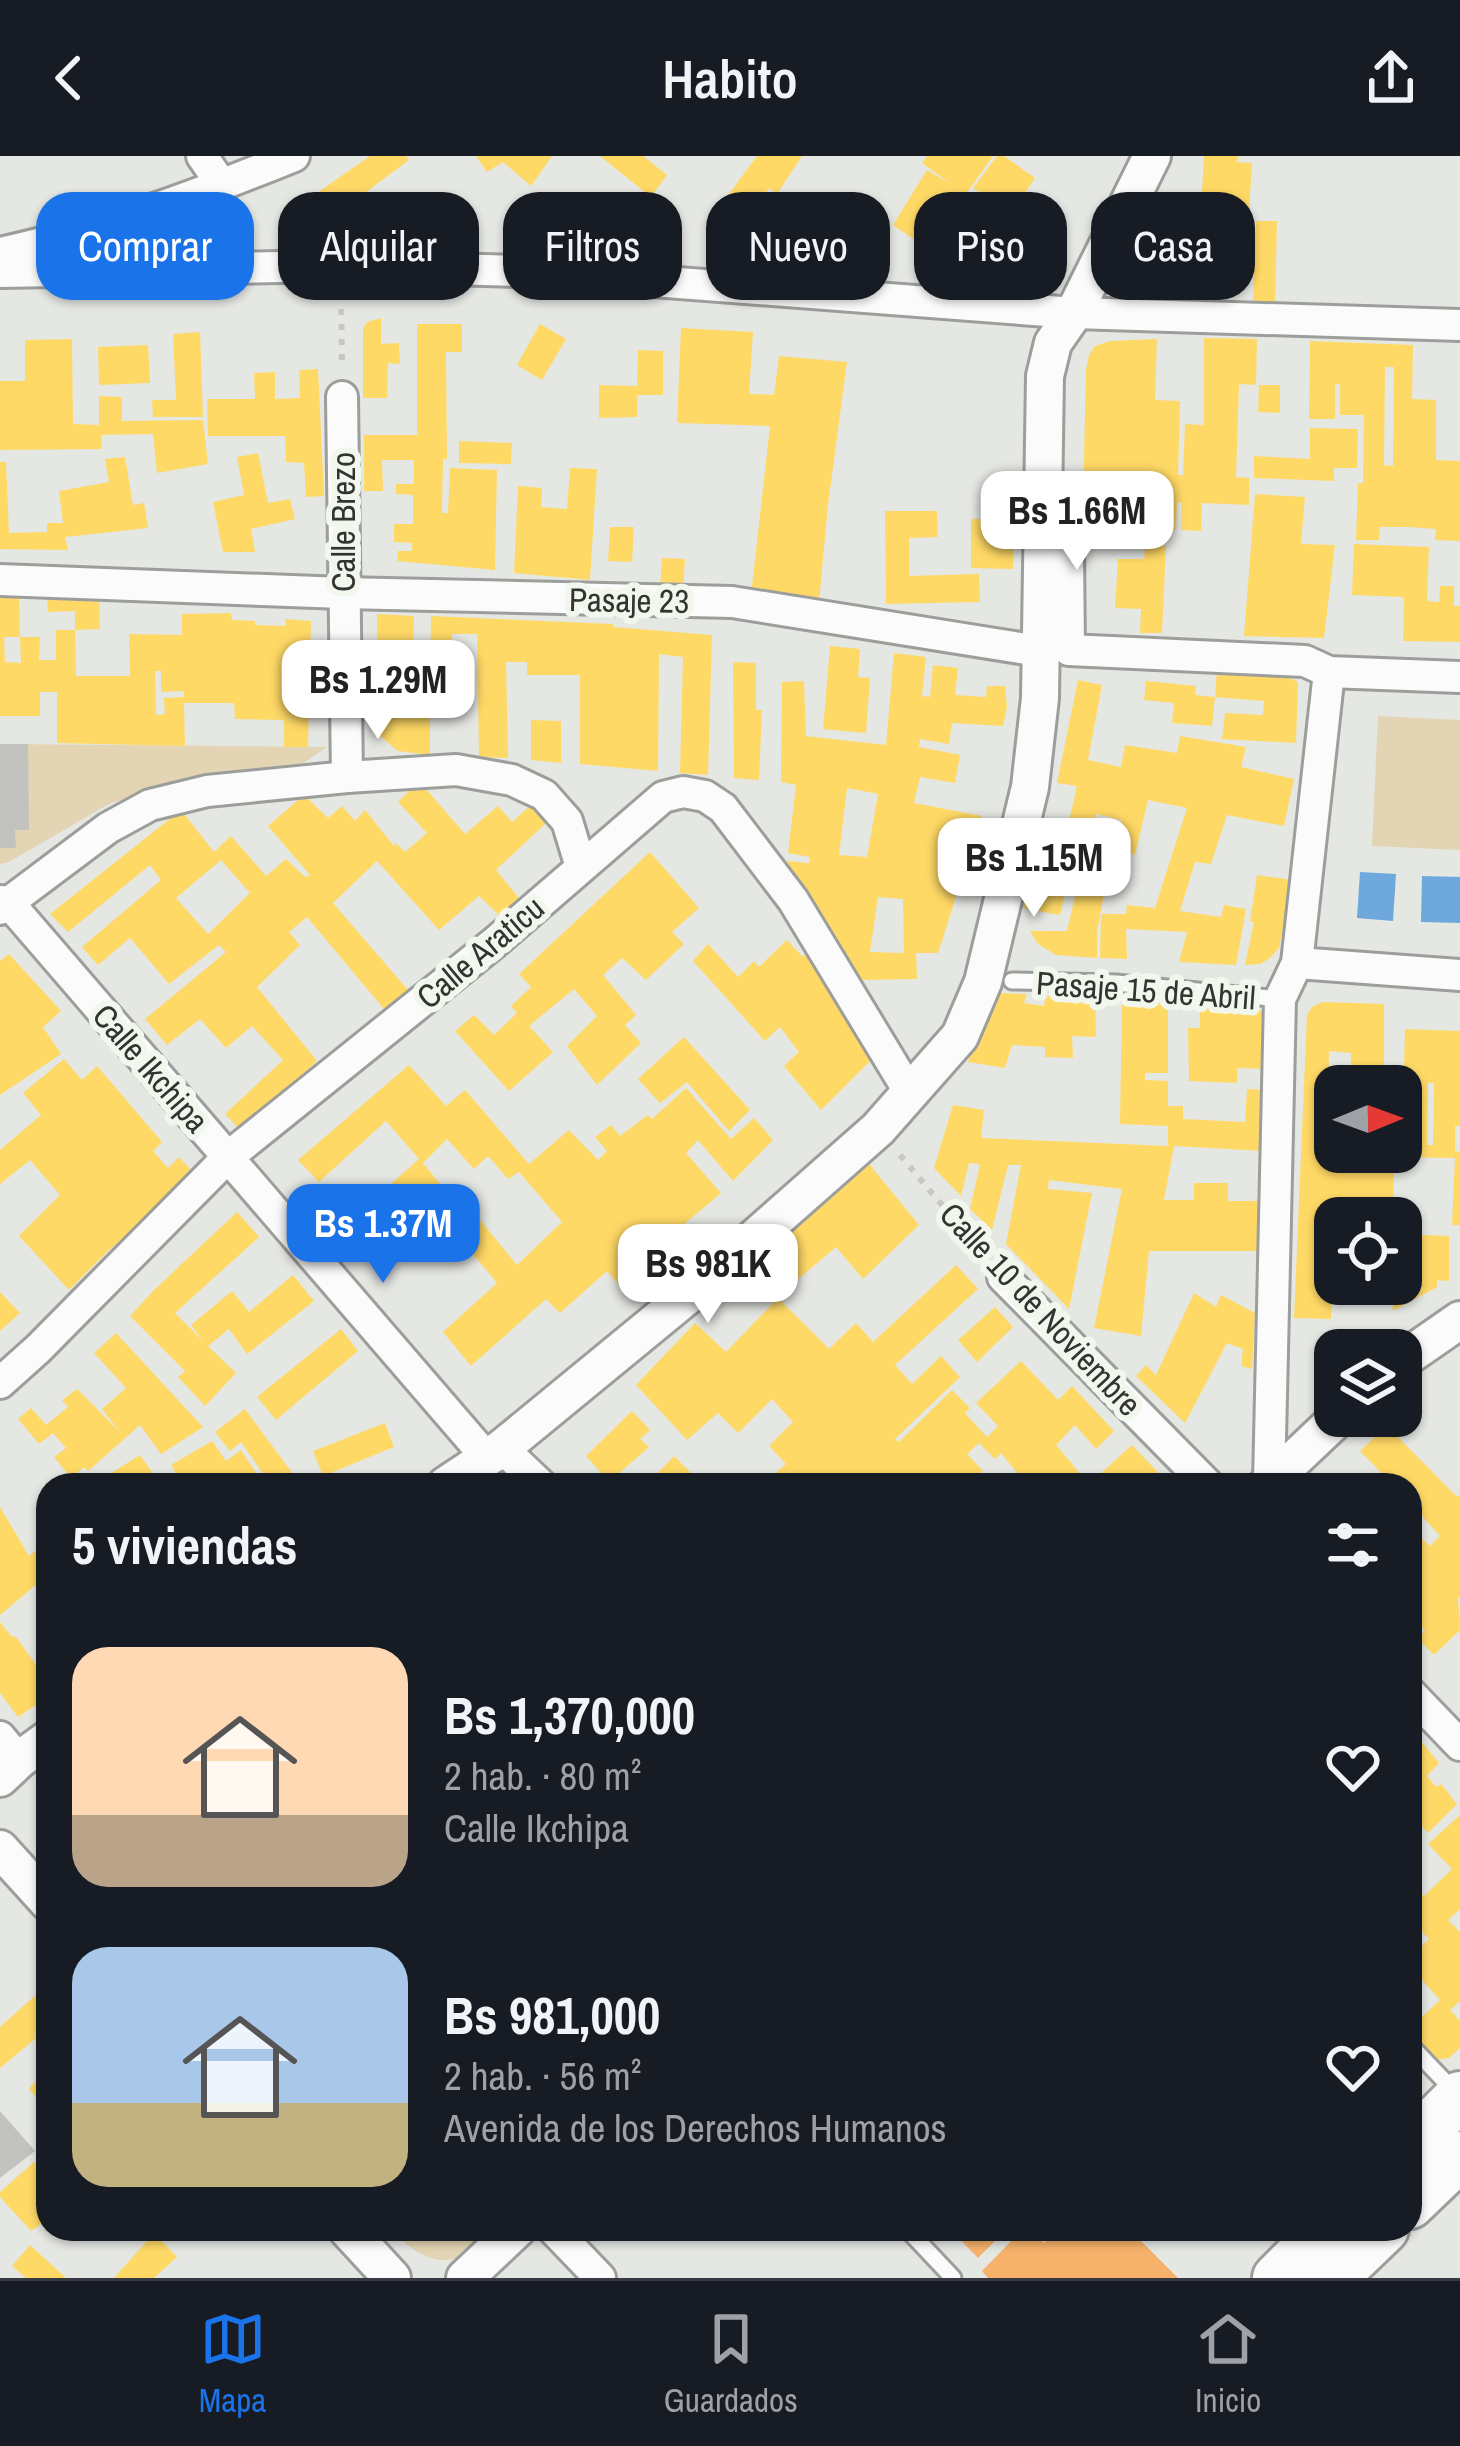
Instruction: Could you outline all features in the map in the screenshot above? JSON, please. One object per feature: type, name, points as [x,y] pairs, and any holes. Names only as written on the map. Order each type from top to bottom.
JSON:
[{"type":"highway","points":[[1422,2134],[1460,2096]]},
{"type":"highway","points":[[1422,2192],[1460,2156]]},
{"type":"highway","points":[[1277,2278],[1314,2241]]},
{"type":"highway","points":[[1333,2278],[1372,2241]]},
{"type":"street","points":[[202,156],[222,185]]},
{"type":"street","points":[[0,254],[56,241],[294,156]]},
{"type":"street","points":[[464,1473],[709,1278],[878,1129],[960,1036],[983,982],[1030,787],[1040,698],[1045,376],[1053,343],[1073,314],[1152,156]]},
{"type":"street","points":[[0,272],[278,267]]},
{"type":"street","points":[[479,270],[1073,314],[1460,325]]},
{"type":"street","name":"Calle Brezo","points":[[342,397],[347,777]]},
{"type":"street","points":[[1042,494],[1068,552],[1069,650],[1305,661],[1329,672],[1460,677]]},
{"type":"street","name":"Pasaje 23","points":[[0,580],[732,602],[1039,651]]},
{"type":"street","points":[[1268,1473],[1280,1000],[1297,963],[1329,672]]},
{"type":"street","points":[[3,904],[108,828],[150,805],[207,791],[456,770],[512,780],[544,795],[567,821],[580,867]]},
{"type":"street","name":"Calle Araticu","points":[[0,1382],[228,1157],[494,943],[664,797],[683,792],[705,796],[723,808],[793,900],[910,1093]]},
{"type":"street","name":"Calle Ikchipa","points":[[3,904],[494,1453],[523,1473]]},
{"type":"street","name":"Pasaje 15 de Abril","points":[[1297,963],[1460,975]]},
{"type":"street","name":"Calle 10 de Noviembre","points":[[1003,1277],[1196,1473]]},
{"type":"street","points":[[1422,1346],[1460,1320]]},
{"type":"street","points":[[1280,1473],[1318,1437]]},
{"type":"street","points":[[1422,1705],[1460,1745]]},
{"type":"street","points":[[0,1849],[36,1889]]},
{"type":"street","points":[[358,2241],[392,2278]]},
{"type":"street","points":[[465,2278],[504,2241]]},
{"type":"street","points":[[565,2241],[600,2278]]},
{"type":"lane","name":"Pasaje 15 de Abril","points":[[1012,981],[1116,982],[1280,1000]]},
{"type":"lane","points":[[1422,2057],[1460,2096]]},
{"type":"lane","points":[[918,2241],[953,2278]]},
{"type":"path","points":[[341,300],[342,397]]},
{"type":"path","name":"Calle 10 de Noviembre","points":[[878,1129],[1003,1277]]},
{"type":"shaded area","points":[[1378,716],[1460,720],[1460,850],[1372,846]]},
{"type":"shaded area","points":[[0,744],[327,747],[296,768],[138,794],[107,805],[0,864]]},
{"type":"shaded area","points":[[404,2241],[483,2241],[448,2260],[427,2256]]},
{"type":"building: Viviendas","points":[[370,156],[406,156],[409,160],[366,192],[318,192]]},
{"type":"building: Viviendas","points":[[476,156],[552,156],[531,186],[503,162],[487,172]]},
{"type":"building: Viviendas","points":[[600,156],[643,156],[667,175],[655,192],[645,192]]},
{"type":"building: Viviendas","points":[[757,156],[802,156],[778,192],[769,188],[766,192],[730,192]]},
{"type":"building: Viviendas","points":[[927,156],[993,156],[967,192],[914,192],[914,239],[893,225],[927,170],[951,184],[922,163]]},
{"type":"building: Viviendas","points":[[997,156],[1035,178],[1025,192],[973,188]]},
{"type":"building: Viviendas","points":[[1204,156],[1239,156],[1236,162],[1252,163],[1250,192],[1202,192]]},
{"type":"building: Viviendas","points":[[1256,221],[1277,221],[1275,303],[1253,302]]},
{"type":"building: Viviendas","points":[[381,318],[381,344],[399,343],[400,364],[388,363],[387,398],[363,398],[363,329],[367,322]]},
{"type":"building: Viviendas","points":[[417,324],[462,324],[462,352],[446,352],[447,459],[443,459],[442,513],[448,513],[450,468],[497,470],[495,570],[397,561],[398,551],[412,551],[412,543],[394,542],[394,524],[413,524],[413,495],[396,494],[396,484],[414,484],[414,460],[382,460],[383,491],[364,491],[364,435],[417,435]]},
{"type":"building: Viviendas","points":[[540,324],[566,339],[542,380],[517,365]]},
{"type":"building: Viviendas","points":[[681,328],[753,332],[749,394],[774,395],[779,356],[847,362],[819,602],[751,595],[770,426],[677,423]]},
{"type":"building: Viviendas","points":[[200,332],[203,417],[153,417],[152,400],[176,400],[173,334]]},
{"type":"building: Viviendas","points":[[1204,338],[1257,339],[1256,385],[1239,384],[1236,477],[1249,478],[1249,505],[1202,503],[1201,531],[1181,530],[1182,503],[1177,502],[1176,530],[1150,528],[1151,503],[1083,501],[1086,370],[1095,346],[1157,339],[1155,400],[1180,401],[1178,475],[1183,475],[1185,424],[1204,425]]},
{"type":"building: Viviendas","points":[[72,339],[73,424],[99,425],[99,396],[122,397],[122,421],[203,420],[208,464],[157,473],[153,434],[101,435],[102,449],[0,450],[0,381],[25,381],[25,340]]},
{"type":"building: Viviendas","points":[[1310,341],[1413,345],[1412,399],[1436,400],[1436,460],[1460,461],[1460,541],[1435,540],[1436,529],[1409,527],[1380,527],[1379,540],[1356,540],[1364,415],[1340,415],[1340,384],[1335,384],[1335,419],[1309,419]],"holes":[[[1385,367],[1394,367],[1393,466],[1384,465]]]},
{"type":"building: Viviendas","points":[[148,345],[150,383],[99,385],[98,347]]},
{"type":"building: Viviendas","points":[[638,350],[663,351],[663,395],[637,395],[637,417],[599,418],[599,385],[637,386]]},
{"type":"building: Viviendas","points":[[318,369],[324,496],[306,497],[304,463],[286,462],[285,436],[208,436],[207,399],[255,399],[254,373],[275,372],[275,399],[300,398],[299,370]]},
{"type":"building: Viviendas","points":[[1259,385],[1280,385],[1280,413],[1258,412]]},
{"type":"building: Viviendas","points":[[1310,428],[1358,429],[1357,468],[1334,468],[1334,481],[1254,478],[1254,456],[1310,459]]},
{"type":"building: Viviendas","points":[[459,441],[512,443],[511,464],[459,463]]},
{"type":"building: Viviendas","points":[[258,453],[268,503],[290,499],[295,519],[251,529],[255,552],[223,552],[213,502],[244,495],[237,457]]},
{"type":"building: Viviendas","points":[[125,457],[133,505],[144,503],[148,528],[65,537],[68,550],[0,549],[0,462],[6,462],[9,533],[47,532],[47,523],[63,523],[59,491],[109,482],[105,459]]},
{"type":"building: Viviendas","points":[[570,468],[597,469],[590,580],[514,573],[518,486],[542,488],[541,507],[567,509]]},
{"type":"building: Viviendas","points":[[986,487],[1015,487],[1013,569],[971,568],[971,519],[986,519]]},
{"type":"building: Viviendas","points":[[1255,494],[1305,497],[1301,544],[1335,545],[1324,638],[1244,636]]},
{"type":"building: Viviendas","points":[[885,511],[937,511],[938,537],[909,538],[909,576],[979,574],[980,602],[886,604]]},
{"type":"building: Viviendas","points":[[610,527],[634,527],[632,562],[608,561]]},
{"type":"building: Viviendas","points":[[1354,544],[1429,547],[1427,601],[1439,602],[1440,586],[1454,586],[1454,606],[1460,606],[1460,642],[1403,641],[1404,597],[1352,595]]},
{"type":"building: Viviendas","points":[[1145,546],[1166,546],[1162,633],[1140,633],[1141,609],[1115,608],[1118,559],[1144,559]]},
{"type":"building: Viviendas","points":[[662,558],[685,559],[683,589],[660,587]]},
{"type":"building: Viviendas","points":[[99,594],[100,629],[75,630],[75,611],[48,612],[47,595]]},
{"type":"building: Viviendas","points":[[19,596],[20,637],[40,637],[39,660],[56,660],[56,630],[75,630],[76,676],[130,676],[129,634],[182,635],[182,614],[231,613],[232,620],[255,621],[255,625],[286,626],[285,619],[311,621],[308,747],[284,747],[284,720],[235,719],[234,703],[184,703],[185,746],[57,743],[57,692],[40,692],[40,716],[0,716],[0,597]],"holes":[[[4,637],[20,637],[21,663],[5,662]],[[155,671],[161,671],[161,692],[184,691],[184,697],[164,698],[165,714],[156,715]]]},
{"type":"building: Viviendas","points":[[377,614],[414,616],[411,715],[430,715],[430,755],[398,751],[379,735]]},
{"type":"building: Viviendas","points":[[431,616],[613,624],[712,635],[708,775],[680,773],[683,657],[659,654],[658,771],[580,764],[580,675],[527,675],[527,662],[506,662],[508,758],[479,757],[477,634],[452,634],[453,690],[430,688]]},
{"type":"building: Viviendas","points":[[830,646],[860,649],[858,677],[870,678],[866,733],[823,729]]},
{"type":"building: Viviendas","points":[[894,653],[926,657],[922,696],[930,697],[933,665],[958,668],[955,695],[986,697],[987,686],[1005,686],[1003,726],[952,723],[949,744],[920,739],[919,747],[960,755],[955,783],[920,777],[914,803],[982,816],[938,953],[916,953],[917,979],[862,980],[785,861],[809,863],[810,857],[788,853],[796,785],[781,782],[782,682],[804,681],[806,736],[886,745]],"holes":[[[847,788],[878,794],[867,857],[839,855]],[[878,897],[903,899],[904,953],[870,952]]]},
{"type":"building: Viviendas","points":[[733,662],[756,663],[756,710],[762,710],[759,780],[734,778]]},
{"type":"building: Viviendas","points":[[1217,670],[1284,675],[1298,682],[1296,743],[1222,739],[1225,713],[1263,715],[1264,701],[1215,697]]},
{"type":"building: Viviendas","points":[[1078,680],[1102,685],[1088,760],[1121,767],[1125,745],[1177,753],[1180,736],[1246,747],[1241,767],[1294,779],[1284,826],[1227,815],[1211,864],[1195,862],[1180,911],[1221,917],[1224,905],[1246,909],[1236,965],[1179,962],[1187,932],[1126,929],[1127,959],[1100,958],[1101,914],[1126,914],[1127,905],[1155,908],[1187,808],[1148,800],[1135,855],[1114,850],[1121,820],[1096,814],[1091,836],[1067,830],[1077,786],[1057,783]]},
{"type":"building: Viviendas","points":[[1146,681],[1196,686],[1195,695],[1215,697],[1212,726],[1172,723],[1174,703],[1144,700]]},
{"type":"building: Viviendas","points":[[531,720],[561,721],[561,763],[531,760]]},
{"type":"building: Viviendas","points":[[419,781],[465,834],[498,806],[512,822],[531,805],[547,822],[496,870],[519,898],[501,917],[479,896],[439,930],[377,861],[333,903],[408,990],[384,1009],[307,917],[289,932],[300,945],[257,987],[317,1061],[242,1132],[225,1114],[283,1060],[252,1026],[226,1048],[200,1019],[167,1045],[145,1019],[226,952],[219,945],[169,984],[130,938],[98,965],[82,947],[161,880],[150,865],[68,932],[50,914],[181,810],[214,852],[231,836],[266,876],[286,859],[305,877],[310,875],[268,826],[304,795],[328,818],[342,806],[355,821],[365,810],[394,846],[405,852],[427,833],[398,802]],"holes":[[[221,860],[250,893],[208,934],[176,898]]]},
{"type":"building: Viviendas","points":[[650,852],[699,908],[672,932],[684,944],[646,980],[622,958],[603,975],[636,1015],[625,1025],[641,1043],[597,1085],[567,1046],[597,1016],[574,989],[529,1026],[553,1052],[509,1091],[455,1031],[474,1015],[494,1035],[517,1013],[511,1006],[531,987],[519,974]]},
{"type":"building: Viviendas","points":[[1035,855],[1072,864],[1060,915],[1022,908]]},
{"type":"building: Viviendas","points":[[1084,856],[1110,862],[1097,958],[1056,955],[1038,944],[1030,931],[1067,931]]},
{"type":"building: Viviendas","points":[[1257,875],[1292,880],[1279,948],[1260,964],[1245,965],[1254,922],[1250,921]]},
{"type":"building: Viviendas","points":[[787,940],[803,957],[806,954],[872,1059],[821,1110],[784,1066],[799,1052],[780,1027],[765,1041],[693,961],[708,944],[738,977],[754,961],[759,967]]},
{"type":"building: Viviendas","points":[[9,954],[61,1011],[43,1027],[61,1054],[0,1095],[0,961]]},
{"type":"building: Viviendas","points":[[1001,993],[1027,994],[1024,1003],[1044,1006],[1049,995],[1095,997],[1096,1037],[1072,1036],[1073,1058],[1045,1057],[1045,1047],[1012,1045],[1005,1068],[968,1062],[987,1002]]},
{"type":"building: Viviendas","points":[[1122,999],[1168,1000],[1168,1073],[1145,1073],[1145,1080],[1168,1081],[1168,1106],[1183,1106],[1183,1119],[1245,1122],[1247,1089],[1267,1090],[1264,1151],[1174,1146],[1164,1200],[1194,1200],[1194,1183],[1228,1183],[1228,1201],[1261,1201],[1259,1251],[1149,1251],[1141,1336],[1094,1328],[1122,1189],[1049,1180],[1048,1189],[1092,1193],[1069,1309],[1006,1244],[1021,1165],[1008,1165],[992,1230],[970,1209],[980,1164],[969,1163],[961,1196],[934,1168],[953,1105],[984,1110],[981,1138],[1168,1146],[1168,1126],[1120,1124]]},
{"type":"building: Viviendas","points":[[1200,1001],[1244,1002],[1263,1013],[1268,1069],[1237,1068],[1237,1083],[1189,1081],[1188,1028],[1200,1028]]},
{"type":"building: Viviendas","points":[[1322,1002],[1384,1004],[1384,1065],[1351,1065],[1351,1053],[1329,1051],[1329,1065],[1314,1065],[1314,1173],[1394,1173],[1393,1197],[1314,1197],[1314,1305],[1331,1305],[1331,1319],[1294,1318],[1307,1015]]},
{"type":"building: Viviendas","points":[[1405,1029],[1460,1031],[1460,1126],[1455,1126],[1455,1151],[1460,1152],[1460,1225],[1452,1225],[1455,1158],[1422,1157],[1422,1065],[1404,1065]],"holes":[[[1428,1083],[1434,1083],[1433,1145],[1427,1145]]]},
{"type":"building: Viviendas","points":[[684,1037],[750,1110],[729,1131],[687,1082],[660,1103],[638,1079]]},
{"type":"building: Viviendas","points":[[64,1059],[82,1080],[97,1066],[162,1142],[153,1151],[168,1168],[179,1157],[194,1173],[69,1290],[19,1236],[60,1195],[30,1160],[0,1184],[0,1150],[41,1115],[23,1093]]},
{"type":"building: Viviendas","points":[[409,1065],[446,1106],[465,1090],[529,1164],[569,1130],[598,1160],[607,1151],[595,1137],[611,1125],[620,1136],[648,1115],[652,1119],[686,1088],[731,1139],[754,1118],[773,1140],[733,1181],[698,1140],[686,1153],[721,1193],[619,1285],[607,1271],[560,1313],[546,1299],[471,1366],[443,1332],[497,1283],[452,1229],[472,1210],[517,1265],[562,1222],[519,1172],[508,1179],[488,1156],[474,1169],[447,1139],[423,1163],[449,1195],[428,1216],[418,1205],[358,1256],[337,1232],[419,1159],[386,1121],[319,1182],[298,1160]]},
{"type":"building: Viviendas","points":[[866,1160],[919,1225],[863,1279],[836,1247],[783,1292],[754,1260]]},
{"type":"building: Viviendas","points":[[237,1212],[259,1237],[175,1313],[204,1342],[191,1325],[232,1291],[249,1312],[293,1275],[314,1301],[247,1354],[229,1329],[208,1346],[236,1373],[205,1406],[178,1377],[185,1371],[130,1316]]},
{"type":"building: Viviendas","points":[[1422,1235],[1449,1236],[1449,1281],[1437,1280],[1437,1287],[1422,1295]]},
{"type":"building: Viviendas","points":[[956,1265],[978,1289],[895,1365],[912,1384],[941,1356],[960,1377],[895,1439],[899,1442],[952,1390],[970,1408],[965,1413],[987,1437],[998,1426],[976,1403],[1021,1361],[1058,1400],[1072,1386],[1114,1431],[1096,1449],[1075,1425],[1056,1445],[1080,1473],[1017,1473],[1001,1453],[995,1459],[979,1443],[967,1454],[981,1473],[775,1473],[786,1464],[769,1446],[793,1422],[772,1399],[738,1433],[718,1413],[687,1440],[636,1385],[695,1323],[726,1352],[778,1298],[829,1349],[856,1323],[873,1342]]},
{"type":"building: Viviendas","points":[[0,1292],[20,1313],[0,1331]]},
{"type":"building: Viviendas","points":[[1194,1293],[1216,1307],[1221,1295],[1255,1313],[1252,1369],[1241,1366],[1243,1349],[1227,1343],[1185,1423],[1136,1376],[1146,1365],[1156,1375]]},
{"type":"building: Viviendas","points":[[995,1307],[1013,1327],[977,1362],[958,1340]]},
{"type":"building: Viviendas","points":[[341,1329],[358,1351],[276,1420],[257,1397]]},
{"type":"building: Viviendas","points":[[116,1333],[203,1427],[161,1454],[140,1425],[88,1471],[84,1467],[67,1473],[54,1457],[66,1448],[53,1433],[39,1444],[18,1419],[31,1408],[46,1425],[68,1407],[62,1400],[77,1389],[120,1432],[102,1409],[126,1388],[94,1353]]},
{"type":"building: Viviendas","points":[[245,1409],[292,1473],[263,1473],[241,1442],[230,1451],[215,1432]]},
{"type":"building: Viviendas","points":[[632,1411],[650,1430],[640,1439],[649,1447],[619,1473],[601,1473],[586,1456]]},
{"type":"building: Viviendas","points":[[385,1423],[394,1447],[330,1473],[322,1473],[313,1451]]},
{"type":"building: Viviendas","points":[[1375,1437],[1398,1437],[1457,1497],[1460,1494],[1460,1630],[1434,1655],[1422,1643],[1422,1538],[1430,1546],[1440,1536],[1422,1516],[1422,1473],[1381,1473],[1360,1451]]},
{"type":"building: Viviendas","points":[[212,1441],[226,1461],[241,1450],[256,1473],[176,1473],[171,1465]]},
{"type":"building: Viviendas","points":[[1132,1445],[1159,1473],[1101,1473]]},
{"type":"building: Viviendas","points":[[140,1455],[153,1473],[111,1473]]},
{"type":"building: Viviendas","points":[[674,1456],[691,1473],[658,1473]]},
{"type":"building: Viviendas","points":[[0,1507],[29,1556],[36,1550],[36,1585],[0,1615]]},
{"type":"building: Viviendas","points":[[0,1622],[36,1664],[36,1705],[18,1717],[0,1693]]},
{"type":"building: Viviendas","points":[[1422,1742],[1439,1763],[1427,1776],[1436,1787],[1441,1784],[1457,1804],[1428,1833],[1422,1826]]},
{"type":"building: Viviendas","points":[[1460,1815],[1460,1909],[1448,1920],[1460,1932],[1460,2001],[1450,2010],[1460,2021],[1460,2048],[1449,2058],[1433,2060],[1422,2048],[1422,2017],[1440,2000],[1422,1980],[1422,1946],[1429,1939],[1422,1932],[1422,1894],[1452,1869],[1428,1844]]},
{"type":"building: Viviendas","points":[[36,1995],[36,2038],[0,2068],[0,2027]]},
{"type":"building: Viviendas","points":[[34,2162],[36,2227],[31,2231],[0,2192]]},
{"type":"building: Viviendas","points":[[147,2241],[162,2241],[177,2257],[154,2278],[114,2278]]},
{"type":"building: Viviendas","points":[[30,2245],[66,2278],[26,2278],[12,2266]]},
{"type":"building: Escuelas","points":[[1360,872],[1396,874],[1393,921],[1357,918]]},
{"type":"building: Escuelas","points":[[1422,876],[1460,877],[1460,923],[1421,922]]},
{"type":"building: Salud","points":[[962,2241],[995,2241],[978,2258]]},
{"type":"building: Salud","points":[[1011,2241],[1141,2241],[1178,2278],[988,2278],[982,2271]]},
{"type":"building: Otros","points":[[0,744],[28,744],[29,830],[15,830],[16,848],[0,848]]},
{"type":"building: Otros","points":[[0,2111],[35,2151],[0,2178]]}]
